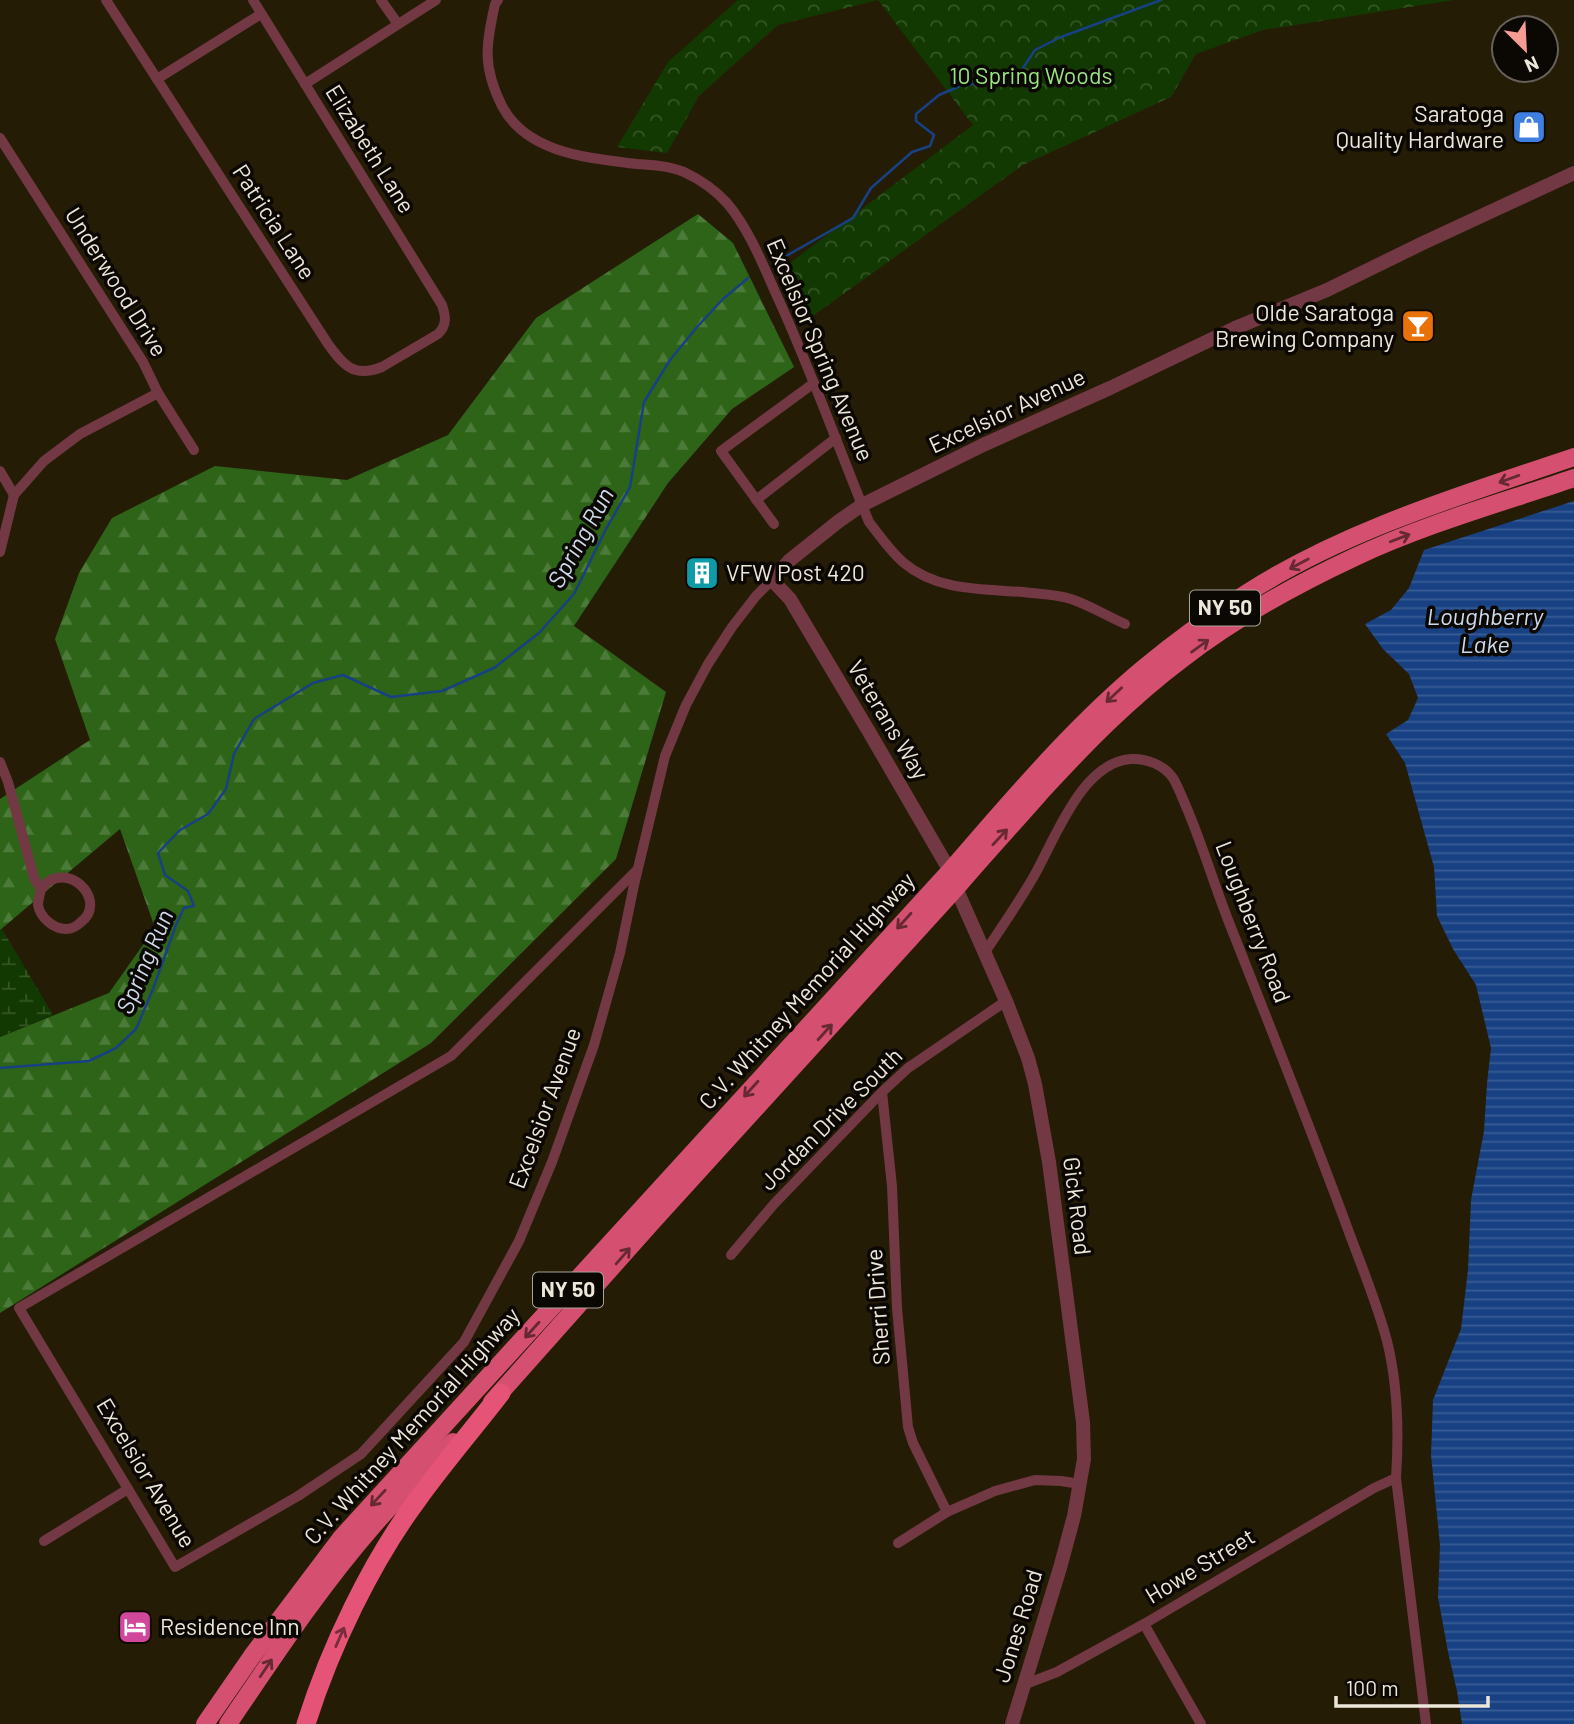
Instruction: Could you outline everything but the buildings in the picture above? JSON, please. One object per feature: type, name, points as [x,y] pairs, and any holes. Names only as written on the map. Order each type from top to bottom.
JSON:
[{"type":"highway","name":"C.V. Whitney Memorial Highway","points":[[205,1724],[297,1593],[342,1537],[1030,780],[1108,700],[1175,643],[1247,593],[1318,554],[1412,513],[1574,457]]},
{"type":"highway","name":"C.V. Whitney Memorial Highway","points":[[228,1724],[303,1615],[369,1530],[501,1393],[987,852],[1119,712],[1181,659],[1219,632],[1358,555],[1429,527],[1574,478]]},
{"type":"highway","points":[[306,1724],[341,1632],[390,1542],[417,1499],[501,1393]]},
{"type":"street","name":"Patricia Lane","points":[[106,0],[341,362],[351,369],[362,371],[383,367],[438,334],[445,323]]},
{"type":"street","name":"Elizabeth Lane","points":[[253,0],[442,305],[446,315],[445,323]]},
{"type":"street","points":[[381,0],[398,24]]},
{"type":"street","points":[[305,84],[436,0]]},
{"type":"street","name":"Excelsior Spring Avenue","points":[[498,0],[489,31],[489,73],[507,115],[520,130],[543,145],[587,158],[661,166],[684,173],[712,189],[727,203],[747,232],[793,328],[869,522],[903,562],[923,576],[962,587],[1070,598],[1125,624]]},
{"type":"street","points":[[157,79],[261,14]]},
{"type":"street","name":"Underwood Drive","points":[[0,138],[135,350],[194,450]]},
{"type":"street","name":"Excelsior Avenue","points":[[637,870],[451,1056],[19,1308],[175,1567],[298,1496],[362,1454],[464,1342],[519,1241],[552,1162],[594,1045],[620,953],[665,756],[686,705],[708,664],[732,628],[790,560],[862,505],[982,445],[1236,328],[1327,290],[1574,173]]},
{"type":"street","points":[[774,524],[721,451],[814,383]]},
{"type":"street","points":[[0,552],[14,495],[44,461],[80,433],[158,393]]},
{"type":"street","points":[[756,500],[836,438]]},
{"type":"street","points":[[0,471],[14,495]]},
{"type":"street","name":"Veterans Way","points":[[772,580],[790,599],[869,730],[950,871],[956,888]]},
{"type":"street","name":"Loughberry Road","points":[[985,952],[1033,878],[1076,797],[1093,778],[1108,766],[1134,759],[1151,762],[1168,771],[1198,836],[1223,910],[1312,1133],[1387,1342],[1397,1408],[1396,1478],[1426,1724]]},
{"type":"street","points":[[0,762],[34,878],[41,889],[38,904],[42,914],[48,922],[66,929],[86,919],[90,908],[89,897],[83,886],[72,879],[62,878],[50,881],[41,889]]},
{"type":"street","name":"Gick Road","points":[[956,888],[1028,1058],[1049,1162],[1083,1422],[1084,1459],[1067,1542]]},
{"type":"street","name":"Jordan Drive South","points":[[731,1255],[774,1204],[881,1092],[908,1068],[1006,1001]]},
{"type":"street","name":"Sherri Drive","points":[[881,1092],[892,1186],[897,1308],[908,1427],[913,1443],[947,1512]]},
{"type":"street","name":"Howe Street","points":[[1023,1685],[1057,1672],[1144,1624],[1374,1488],[1396,1478]]},
{"type":"street","points":[[898,1543],[947,1512],[995,1491],[1035,1480],[1080,1484]]},
{"type":"street","points":[[44,1541],[128,1489]]},
{"type":"street","name":"Jones Road","points":[[1012,1724],[1067,1542]]},
{"type":"street","points":[[1144,1624],[1201,1724]]},
{"type":"green space","points":[[738,0],[878,0],[778,25],[699,96],[667,153],[617,147],[668,62]]},
{"type":"green space","name":"10 Spring Woods","points":[[878,0],[1454,0],[1263,30],[1196,54],[1171,97],[1023,165],[803,323],[782,269],[973,125]]},
{"type":"green space","points":[[698,214],[733,243],[794,367],[732,409],[668,483],[574,626],[666,692],[616,859],[431,1043],[0,1313],[0,1037],[109,993],[155,928],[120,829],[0,930],[0,799],[90,740],[55,639],[79,573],[112,518],[215,466],[347,480],[448,435],[536,318]]},
{"type":"green space","points":[[2,929],[53,1015],[0,1037],[0,930]]},
{"type":"water","name":"Loughberry Lake","points":[[1574,501],[1574,1724],[1462,1724],[1438,1597],[1440,1545],[1431,1455],[1433,1400],[1461,1329],[1468,1270],[1471,1200],[1484,1131],[1491,1048],[1476,985],[1453,949],[1437,916],[1434,867],[1405,763],[1386,734],[1408,720],[1418,698],[1409,674],[1383,649],[1365,624],[1391,610],[1409,588],[1424,550]]},
{"type":"waterway","name":"Spring Run","points":[[772,264],[853,218],[871,188],[912,152],[930,146],[934,135],[916,121],[916,114],[939,95],[965,84],[992,84],[1015,80],[1035,50],[1061,37],[1161,0]]},
{"type":"waterway","name":"Spring Run","points":[[0,1068],[89,1061],[116,1048],[136,1029],[184,908],[194,906],[188,891],[165,875],[158,853],[180,830],[208,814],[226,789],[234,754],[254,719],[313,683],[343,675],[391,697],[442,691],[494,668],[539,633],[574,594],[630,487],[644,402],[670,360],[697,327],[723,299],[748,278]]},
{"type":"place","name":"Saratoga Quality Hardware","points":[[1529,127]]},
{"type":"place","name":"Olde Saratoga Brewing Company","points":[[1418,326]]},
{"type":"place","name":"VFW Post 420","points":[[702,573]]},
{"type":"place","name":"Residence Inn","points":[[135,1627]]}]
